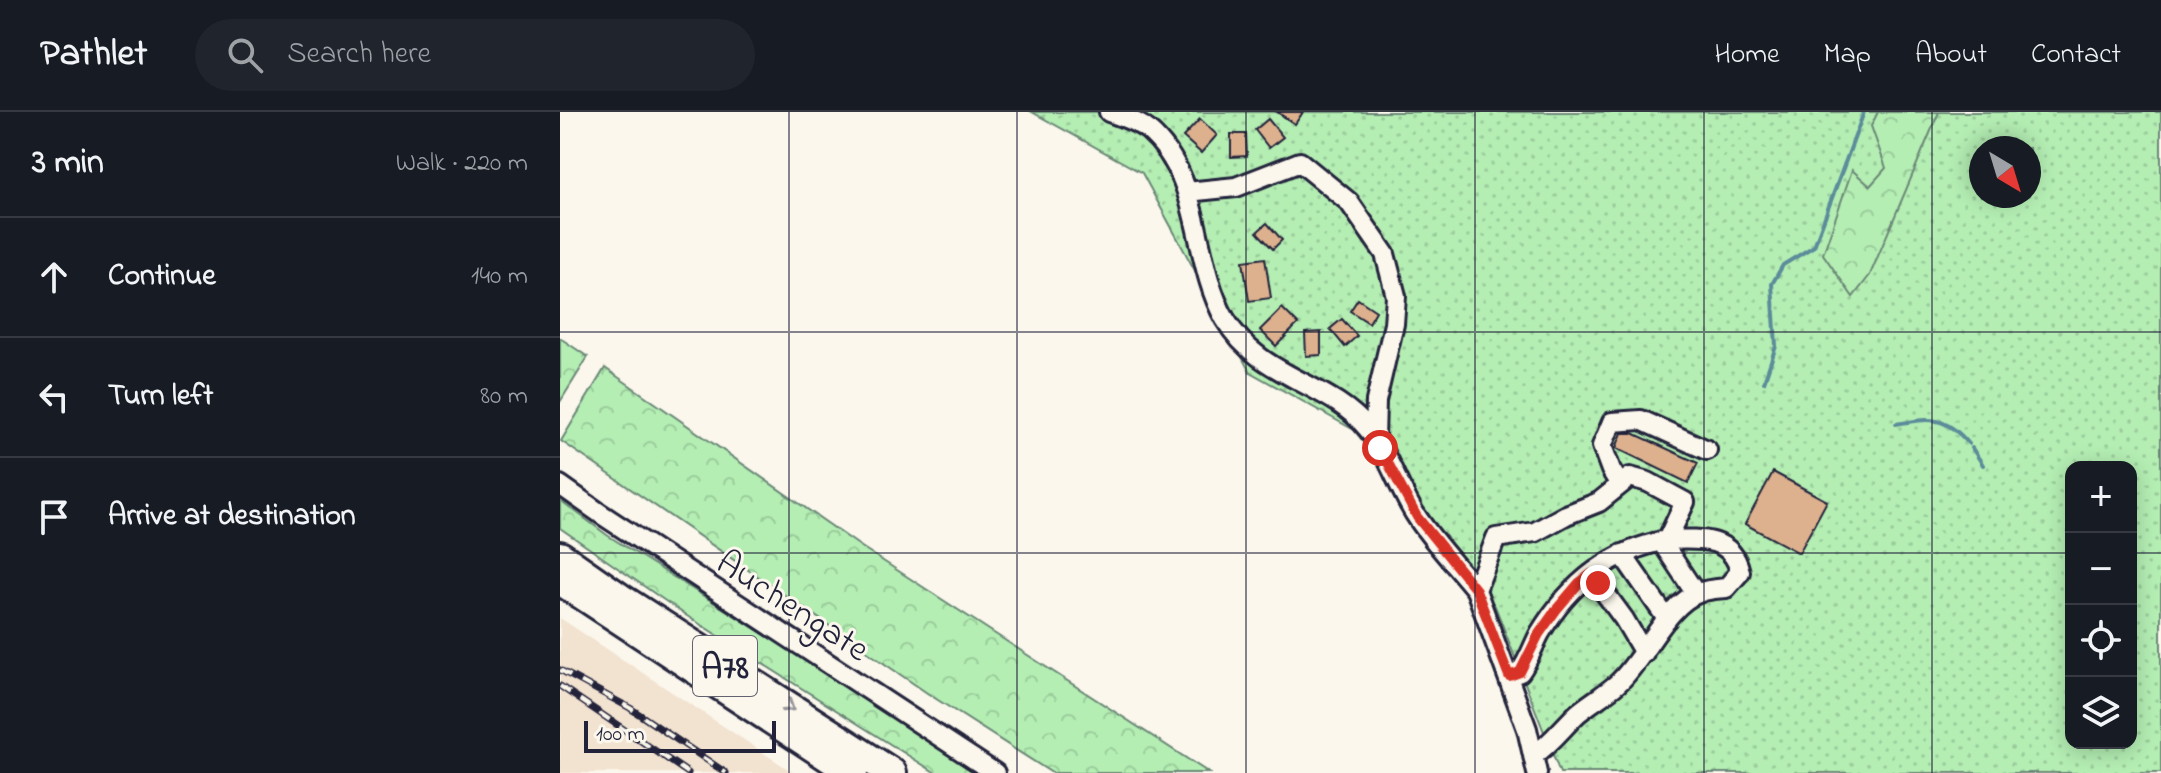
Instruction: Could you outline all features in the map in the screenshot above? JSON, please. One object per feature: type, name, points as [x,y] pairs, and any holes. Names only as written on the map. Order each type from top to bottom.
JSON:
[{"type":"highway","name":"A78","points":[[560,556],[892,773]]},
{"type":"highway","name":"A78","points":[[560,580],[853,773]]},
{"type":"street","points":[[1109,112],[1147,130],[1180,172],[1213,296],[1247,348],[1269,366],[1348,410],[1368,429],[1417,517],[1476,590],[1509,676],[1535,764]]},
{"type":"street","points":[[1187,192],[1236,187],[1300,162],[1349,202],[1385,254],[1396,296],[1394,324],[1376,401],[1375,440]]},
{"type":"street","points":[[1619,483],[1602,446],[1612,422],[1641,420],[1707,450]]},
{"type":"street","points":[[1476,590],[1496,538],[1535,532],[1599,502],[1630,477],[1648,482],[1685,502],[1664,540]]},
{"type":"street","name":"Auchengate","points":[[560,485],[995,773]]},
{"type":"street","points":[[1509,676],[1520,672],[1539,634],[1579,583],[1639,545],[1691,539],[1716,543],[1728,548],[1737,558],[1740,572],[1734,582],[1726,588],[1696,594],[1667,619],[1619,683],[1579,713],[1535,764]]},
{"type":"street","points":[[1664,540],[1696,594]]},
{"type":"street","points":[[1622,554],[1667,619]]},
{"type":"street","points":[[1591,574],[1644,653]]},
{"type":"shaded area","points":[[560,618],[667,689],[794,773],[560,773]]},
{"type":"green space","points":[[1032,112],[2161,112],[2161,773],[1560,773],[1495,606],[1354,430],[1250,372],[1142,173]]},
{"type":"green space","points":[[1878,112],[1939,112],[1870,275],[1853,297],[1823,254],[1852,170],[1870,186],[1886,168],[1871,126]]},
{"type":"green space","points":[[560,338],[588,357],[560,402]]},
{"type":"green space","points":[[605,368],[860,546],[1209,773],[1052,773],[930,695],[561,441]]},
{"type":"green space","points":[[560,500],[607,535],[984,773],[936,773],[687,616],[560,528]]},
{"type":"building","points":[[1277,112],[1303,112],[1295,124]]},
{"type":"building","points":[[1200,119],[1217,135],[1201,153],[1183,137]]},
{"type":"building","points":[[1268,119],[1283,137],[1269,148],[1255,130]]},
{"type":"building","points":[[1231,134],[1246,134],[1247,156],[1231,157]]},
{"type":"building","points":[[1267,223],[1282,240],[1273,249],[1257,232]]},
{"type":"building","points":[[1265,258],[1271,298],[1249,301],[1243,261]]},
{"type":"building","points":[[1358,299],[1376,311],[1369,323],[1350,311]]},
{"type":"building","points":[[1282,308],[1298,324],[1276,346],[1260,330]]},
{"type":"building","points":[[1342,319],[1357,336],[1345,347],[1330,329]]},
{"type":"building","points":[[1321,332],[1321,355],[1306,356],[1305,333]]},
{"type":"building","points":[[1622,433],[1633,433],[1698,463],[1688,483],[1616,448]]},
{"type":"building","points":[[1773,472],[1827,501],[1799,553],[1745,524]]},
{"type":"waterway","points":[[1764,382],[1776,346],[1772,284],[1783,265],[1814,246],[1864,112]]},
{"type":"waterway","points":[[1896,424],[1928,420],[1944,423],[1969,444]]},
{"type":"waterway","points":[[1972,448],[1983,465]]},
{"type":"railway","points":[[560,670],[630,708],[726,773]]},
{"type":"railway","points":[[560,686],[688,773]]},
{"type":"route","points":[[1380,448],[1417,517],[1476,590],[1509,676],[1520,672],[1539,634],[1579,583],[1591,574],[1598,583]]}]
